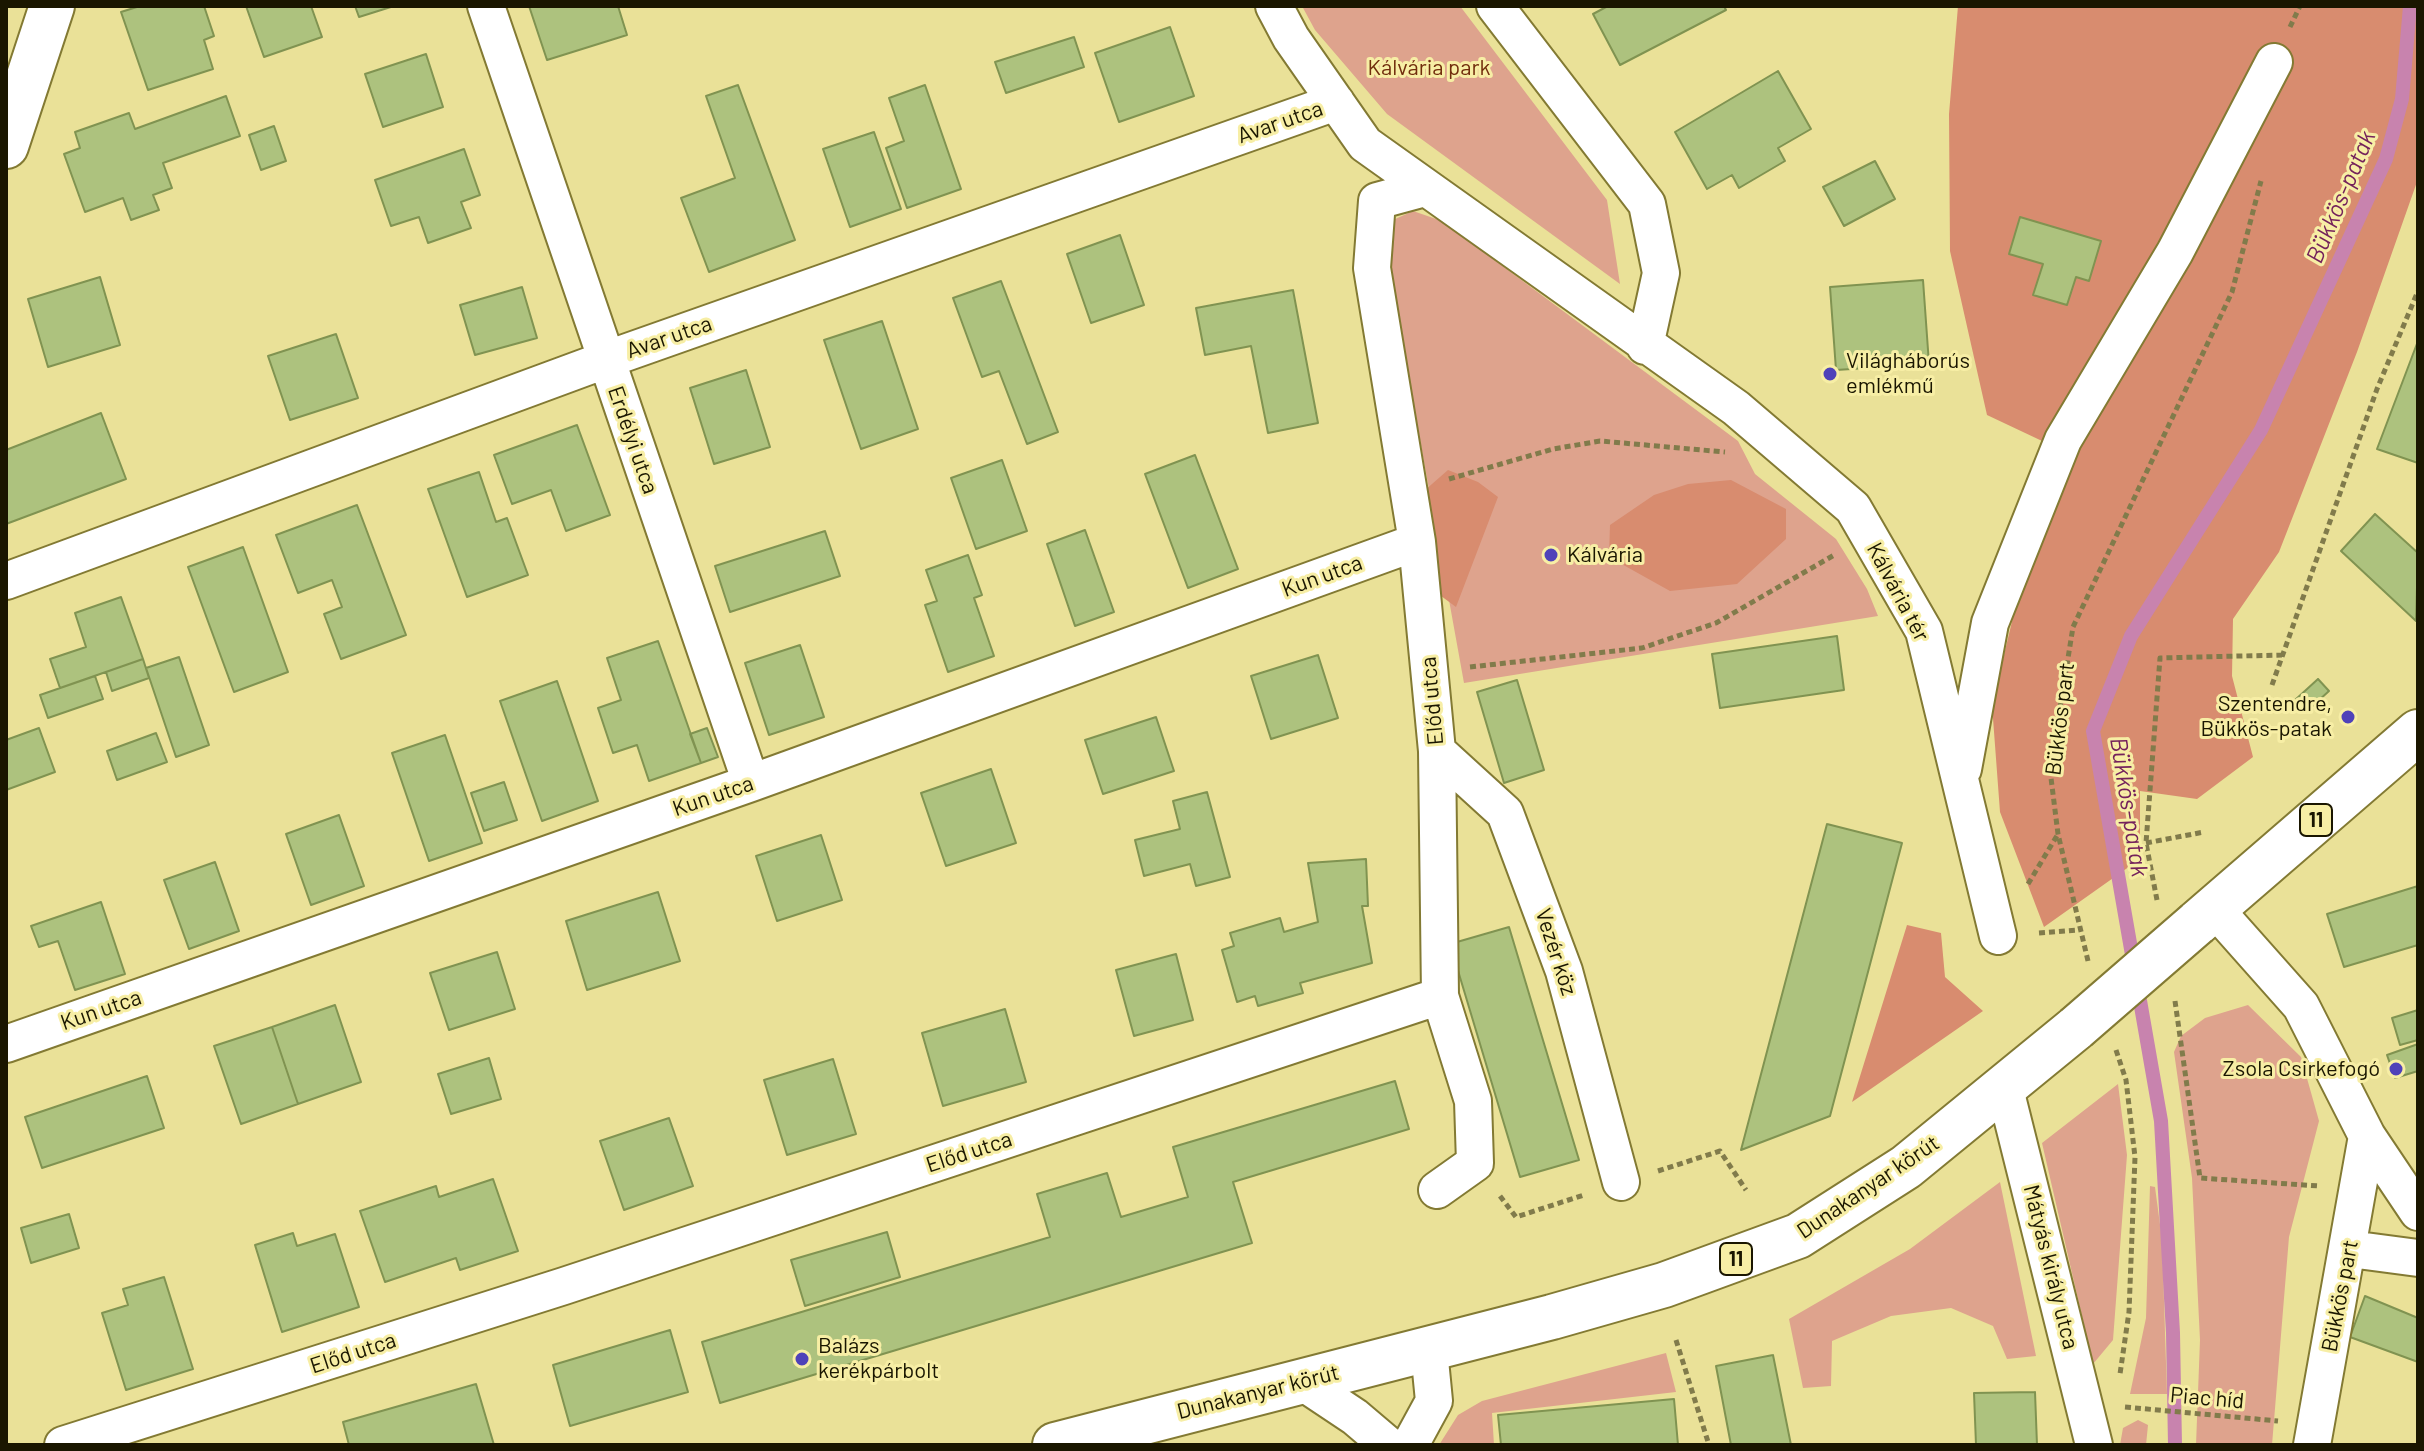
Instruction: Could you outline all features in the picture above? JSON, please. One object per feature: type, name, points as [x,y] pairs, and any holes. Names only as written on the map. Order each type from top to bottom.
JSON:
[{"type":"main road","points":[[6,146],[52,6]]},
{"type":"main road","name":"Dunakanyar körút","points":[[1055,1445],[1429,1350],[1664,1285],[1798,1236],[1906,1167],[2005,1089],[2094,1035],[2205,916],[2418,732]]},
{"type":"street","name":"Erdélyi utca","points":[[486,6],[751,783]]},
{"type":"street","name":"Kálvária tér","points":[[1274,6],[1291,38],[1365,144],[1736,408],[1853,508],[1924,631],[1998,936]]},
{"type":"street","points":[[1495,6],[1647,204],[1661,273],[1645,346]]},
{"type":"street","points":[[1961,781],[1990,623],[2063,440],[2175,252],[2274,62]]},
{"type":"street","name":"Avar utca","points":[[6,581],[605,360],[1336,102]]},
{"type":"street","points":[[1417,542],[1372,268],[1377,201],[1425,188]]},
{"type":"street","name":"Előd utca","points":[[63,1445],[564,1286],[1440,996],[1437,751],[1417,542]]},
{"type":"street","name":"Kun utca","points":[[6,1044],[751,783],[1417,542]]},
{"type":"street","name":"Vezér köz","points":[[1437,751],[1505,813],[1564,971],[1621,1182]]},
{"type":"street","points":[[2205,916],[2301,1006],[2367,1136],[2418,1212]]},
{"type":"street","points":[[1437,1190],[1475,1163],[1473,1101],[1440,996]]},
{"type":"street","name":"Mátyás király utca","points":[[2005,1089],[2094,1443]]},
{"type":"street","name":"Bükkös part","points":[[2312,1445],[2350,1249],[2367,1136]]},
{"type":"street","points":[[2350,1249],[2418,1258]]},
{"type":"street","points":[[1410,1445],[1434,1401],[1429,1350]]},
{"type":"street","points":[[1301,1381],[1355,1417],[1388,1445]]},
{"type":"path","points":[[2274,62],[2300,6]]},
{"type":"path","name":"Bükkös part","points":[[2091,974],[2058,834],[2050,770],[2073,627],[2232,292],[2259,199],[2262,169]]},
{"type":"path","points":[[2272,685],[2377,389],[2418,291]]},
{"type":"path","points":[[1442,484],[1451,477],[1553,449],[1600,441],[1733,453]]},
{"type":"path","points":[[1454,669],[1642,648],[1716,623],[1868,535]]},
{"type":"path","points":[[2158,903],[2146,843],[2160,658],[2282,655]]},
{"type":"path","points":[[2146,843],[2204,832]]},
{"type":"path","points":[[2174,993],[2200,1178],[2320,1187],[2357,1201]]},
{"type":"path","points":[[2094,1035],[2126,1080],[2135,1157],[2129,1312],[2120,1375]]},
{"type":"path","points":[[1720,1151],[1746,1190]]},
{"type":"path","points":[[1676,1340],[1709,1445]]},
{"type":"path","name":"Piac híd","points":[[2141,1408],[2269,1420]]},
{"type":"green space","name":"Kálvária park","points":[[1302,6],[1460,6],[1607,200],[1620,284],[1387,114],[1315,30]]},
{"type":"green space","points":[[1413,211],[1442,221],[1738,441],[1755,474],[1836,539],[1867,589],[1878,616],[1464,683],[1383,235],[1393,220]]},
{"type":"green space","points":[[2248,1005],[2301,1057],[2319,1121],[2289,1237],[2272,1445],[2196,1445],[2200,1340],[2192,1178],[2174,1052],[2181,1036],[2205,1018]]},
{"type":"green space","points":[[2118,1084],[2127,1155],[2113,1340],[2093,1364],[2042,1143]]},
{"type":"green space","points":[[2000,1182],[2036,1356],[2007,1359],[1993,1326],[1951,1308],[1891,1316],[1832,1341],[1831,1386],[1803,1388],[1789,1319],[1910,1249]]},
{"type":"green space","points":[[2150,1186],[2155,1187],[2162,1240],[2167,1394],[2130,1394],[2146,1318]]},
{"type":"green space","points":[[1666,1353],[1676,1392],[1492,1413],[1494,1445],[1439,1445],[1458,1415],[1482,1401]]},
{"type":"green space","points":[[2138,1420],[2148,1425],[2146,1445],[2120,1445],[2123,1428]]},
{"type":"shaded area","points":[[1958,6],[2418,6],[2418,179],[2357,352],[2279,552],[2233,619],[2232,676],[2253,757],[2197,799],[2140,791],[2140,859],[2044,927],[2000,812],[1992,705],[2015,609],[2076,457],[1987,415],[1950,251],[1949,114]]},
{"type":"shaded area","points":[[1448,470],[1478,482],[1498,497],[1456,607],[1437,593],[1424,491]]},
{"type":"shaded area","points":[[1731,480],[1786,509],[1786,539],[1737,584],[1670,591],[1609,557],[1610,525],[1654,495],[1688,484]]},
{"type":"shaded area","points":[[1907,925],[1941,933],[1945,977],[1983,1011],[1852,1102]]},
{"type":"building","points":[[140,6],[204,6],[214,36],[204,40],[213,69],[148,90],[121,12]]},
{"type":"building","points":[[246,6],[311,6],[322,37],[264,57]]},
{"type":"building","points":[[355,6],[394,6],[359,17]]},
{"type":"building","points":[[529,6],[618,6],[627,35],[547,60]]},
{"type":"building","points":[[1608,6],[1724,6],[1726,10],[1620,65],[1593,14]]},
{"type":"building","points":[[1170,27],[1194,96],[1119,122],[1095,53]]},
{"type":"building","points":[[1074,37],[1084,67],[1006,93],[995,62]]},
{"type":"building","points":[[426,54],[443,107],[383,127],[365,74]]},
{"type":"building","points":[[1778,71],[1811,129],[1778,148],[1785,161],[1739,188],[1732,175],[1707,189],[1675,132]]},
{"type":"building","points":[[738,85],[795,240],[709,272],[681,198],[735,178],[706,96]]},
{"type":"building","points":[[925,85],[961,189],[907,208],[886,148],[904,141],[889,98]]},
{"type":"building","points":[[226,96],[240,136],[163,163],[172,188],[153,195],[159,210],[131,220],[123,198],[85,212],[64,154],[80,148],[75,132],[129,113],[135,129]]},
{"type":"building","points":[[274,126],[286,161],[261,170],[249,135]]},
{"type":"building","points":[[874,132],[901,209],[850,227],[823,149]]},
{"type":"building","points":[[464,149],[480,195],[461,202],[471,228],[428,243],[419,217],[391,226],[375,180]]},
{"type":"building","points":[[1875,161],[1895,199],[1844,226],[1823,187]]},
{"type":"building","points":[[2020,217],[2101,241],[2089,281],[2076,277],[2067,305],[2033,295],[2043,264],[2009,254]]},
{"type":"building","points":[[1120,235],[1144,305],[1091,323],[1067,254]]},
{"type":"building","points":[[100,277],[120,345],[48,367],[28,299]]},
{"type":"building","points":[[1923,280],[1929,364],[1836,370],[1830,287]]},
{"type":"building","points":[[1001,281],[1058,432],[1027,444],[999,371],[982,377],[953,298]]},
{"type":"building","points":[[522,287],[537,338],[475,355],[460,305]]},
{"type":"building","points":[[1293,290],[1318,423],[1268,433],[1251,346],[1205,355],[1196,308]]},
{"type":"building","points":[[882,321],[918,429],[861,449],[824,340]]},
{"type":"building","points":[[336,334],[358,398],[290,420],[268,356]]},
{"type":"building","points":[[2418,341],[2418,463],[2377,449]]},
{"type":"building","points":[[746,370],[770,447],[714,464],[690,388]]},
{"type":"building","points":[[101,413],[126,479],[6,524],[6,450]]},
{"type":"building","points":[[577,425],[610,515],[566,531],[551,490],[512,504],[494,455]]},
{"type":"building","points":[[1195,455],[1238,569],[1188,588],[1145,474]]},
{"type":"building","points":[[1002,460],[1027,531],[976,549],[951,478]]},
{"type":"building","points":[[479,472],[496,522],[507,518],[528,575],[467,597],[428,489]]},
{"type":"building","points":[[357,505],[406,635],[341,659],[324,614],[342,607],[332,580],[298,593],[276,535]]},
{"type":"building","points":[[2375,514],[2418,553],[2416,621],[2341,551]]},
{"type":"building","points":[[1085,530],[1114,612],[1075,626],[1047,544]]},
{"type":"building","points":[[825,531],[840,576],[730,612],[715,566]]},
{"type":"building","points":[[243,547],[288,672],[234,692],[188,567]]},
{"type":"building","points":[[968,555],[982,595],[974,598],[994,656],[948,672],[925,605],[937,601],[926,570]]},
{"type":"building","points":[[121,597],[143,659],[60,688],[50,659],[86,647],[75,613]]},
{"type":"building","points":[[1837,636],[1844,690],[1720,708],[1712,654]]},
{"type":"building","points":[[658,641],[701,763],[649,781],[637,745],[613,753],[598,708],[621,700],[607,658]]},
{"type":"building","points":[[800,645],[824,717],[769,735],[745,663]]},
{"type":"building","points":[[1318,655],[1338,718],[1271,739],[1251,676]]},
{"type":"building","points":[[179,657],[209,745],[176,757],[146,668]]},
{"type":"building","points":[[143,659],[149,678],[112,691],[106,672]]},
{"type":"building","points":[[95,676],[103,699],[48,718],[40,695]]},
{"type":"building","points":[[2318,679],[2329,691],[2306,712],[2295,700]]},
{"type":"building","points":[[1517,680],[1544,770],[1504,783],[1477,692]]},
{"type":"building","points":[[557,681],[598,801],[542,821],[500,701]]},
{"type":"building","points":[[1156,717],[1174,771],[1103,794],[1085,740]]},
{"type":"building","points":[[39,728],[55,772],[6,790],[6,740]]},
{"type":"building","points":[[707,728],[718,757],[701,763],[690,734]]},
{"type":"building","points":[[156,733],[167,762],[117,780],[107,751]]},
{"type":"building","points":[[445,735],[482,843],[429,861],[392,753]]},
{"type":"building","points":[[991,769],[1016,843],[946,866],[921,793]]},
{"type":"building","points":[[504,782],[517,820],[484,831],[471,793]]},
{"type":"building","points":[[1207,792],[1230,877],[1196,886],[1190,864],[1144,876],[1135,840],[1180,829],[1173,801]]},
{"type":"building","points":[[339,815],[364,886],[311,905],[286,834]]},
{"type":"building","points":[[1827,824],[1902,843],[1830,1116],[1741,1150]]},
{"type":"building","points":[[821,835],[842,900],[777,921],[756,856]]},
{"type":"building","points":[[1366,859],[1368,906],[1362,906],[1372,963],[1300,983],[1303,993],[1258,1006],[1255,996],[1237,1002],[1222,950],[1234,946],[1230,933],[1280,918],[1284,932],[1318,922],[1308,863]]},
{"type":"building","points":[[215,862],[239,931],[189,949],[164,880]]},
{"type":"building","points":[[2418,886],[2418,945],[2344,967],[2327,914]]},
{"type":"building","points":[[658,892],[680,961],[587,990],[566,921]]},
{"type":"building","points":[[101,902],[125,974],[75,990],[58,941],[39,947],[31,926]]},
{"type":"building","points":[[1509,927],[1579,1160],[1520,1177],[1450,944]]},
{"type":"building","points":[[497,952],[515,1009],[449,1030],[430,973]]},
{"type":"building","points":[[1176,954],[1193,1020],[1134,1036],[1116,970]]},
{"type":"building","points":[[335,1005],[361,1082],[298,1104],[272,1027]]},
{"type":"building","points":[[1005,1009],[1026,1082],[943,1106],[922,1033]]},
{"type":"building","points":[[2418,1010],[2418,1040],[2400,1045],[2392,1018]]},
{"type":"building","points":[[272,1027],[298,1104],[241,1124],[214,1046]]},
{"type":"building","points":[[2418,1044],[2418,1071],[2395,1078],[2387,1055]]},
{"type":"building","points":[[489,1058],[501,1099],[451,1114],[438,1074]]},
{"type":"building","points":[[833,1059],[856,1134],[787,1155],[764,1080]]},
{"type":"building","points":[[147,1076],[164,1128],[42,1168],[25,1117]]},
{"type":"building","points":[[1395,1081],[1409,1129],[1233,1182],[1252,1243],[720,1403],[702,1342],[1050,1237],[1037,1194],[1107,1173],[1121,1217],[1188,1197],[1173,1147]]},
{"type":"building","points":[[669,1118],[693,1186],[624,1210],[600,1141]]},
{"type":"building","points":[[493,1179],[518,1251],[460,1270],[456,1258],[385,1282],[360,1211],[436,1186],[439,1197]]},
{"type":"building","points":[[69,1214],[79,1248],[31,1263],[21,1228]]},
{"type":"building","points":[[887,1232],[900,1277],[805,1306],[791,1260]]},
{"type":"building","points":[[293,1233],[297,1246],[335,1234],[359,1307],[282,1332],[255,1245]]},
{"type":"building","points":[[164,1277],[193,1369],[126,1390],[102,1313],[128,1305],[123,1289]]},
{"type":"building","points":[[2365,1296],[2418,1318],[2418,1362],[2350,1337]]},
{"type":"building","points":[[670,1330],[688,1392],[570,1426],[553,1365]]},
{"type":"building","points":[[1773,1355],[1791,1445],[1731,1445],[1716,1366]]},
{"type":"building","points":[[476,1384],[494,1445],[349,1445],[343,1422]]},
{"type":"building","points":[[2035,1392],[2037,1445],[1976,1445],[1974,1393]]},
{"type":"building","points":[[1674,1399],[1678,1445],[1501,1445],[1498,1415]]},
{"type":"waterway","name":"Bükkös-patak","points":[[2175,1445],[2173,1333],[2161,1121],[2093,731],[2131,636],[2261,430],[2386,159],[2402,99],[2410,6]]},
{"type":"place","name":"Világháborús emlékmű","points":[[1830,374]]},
{"type":"place","name":"Kálvária","points":[[1551,555]]},
{"type":"place","name":"Szentendre, Bükkös-patak","points":[[2348,717]]},
{"type":"place","name":"Zsola Csirkefogó","points":[[2396,1069]]},
{"type":"place","name":"Balázs kerékpárbolt","points":[[802,1359]]}]
